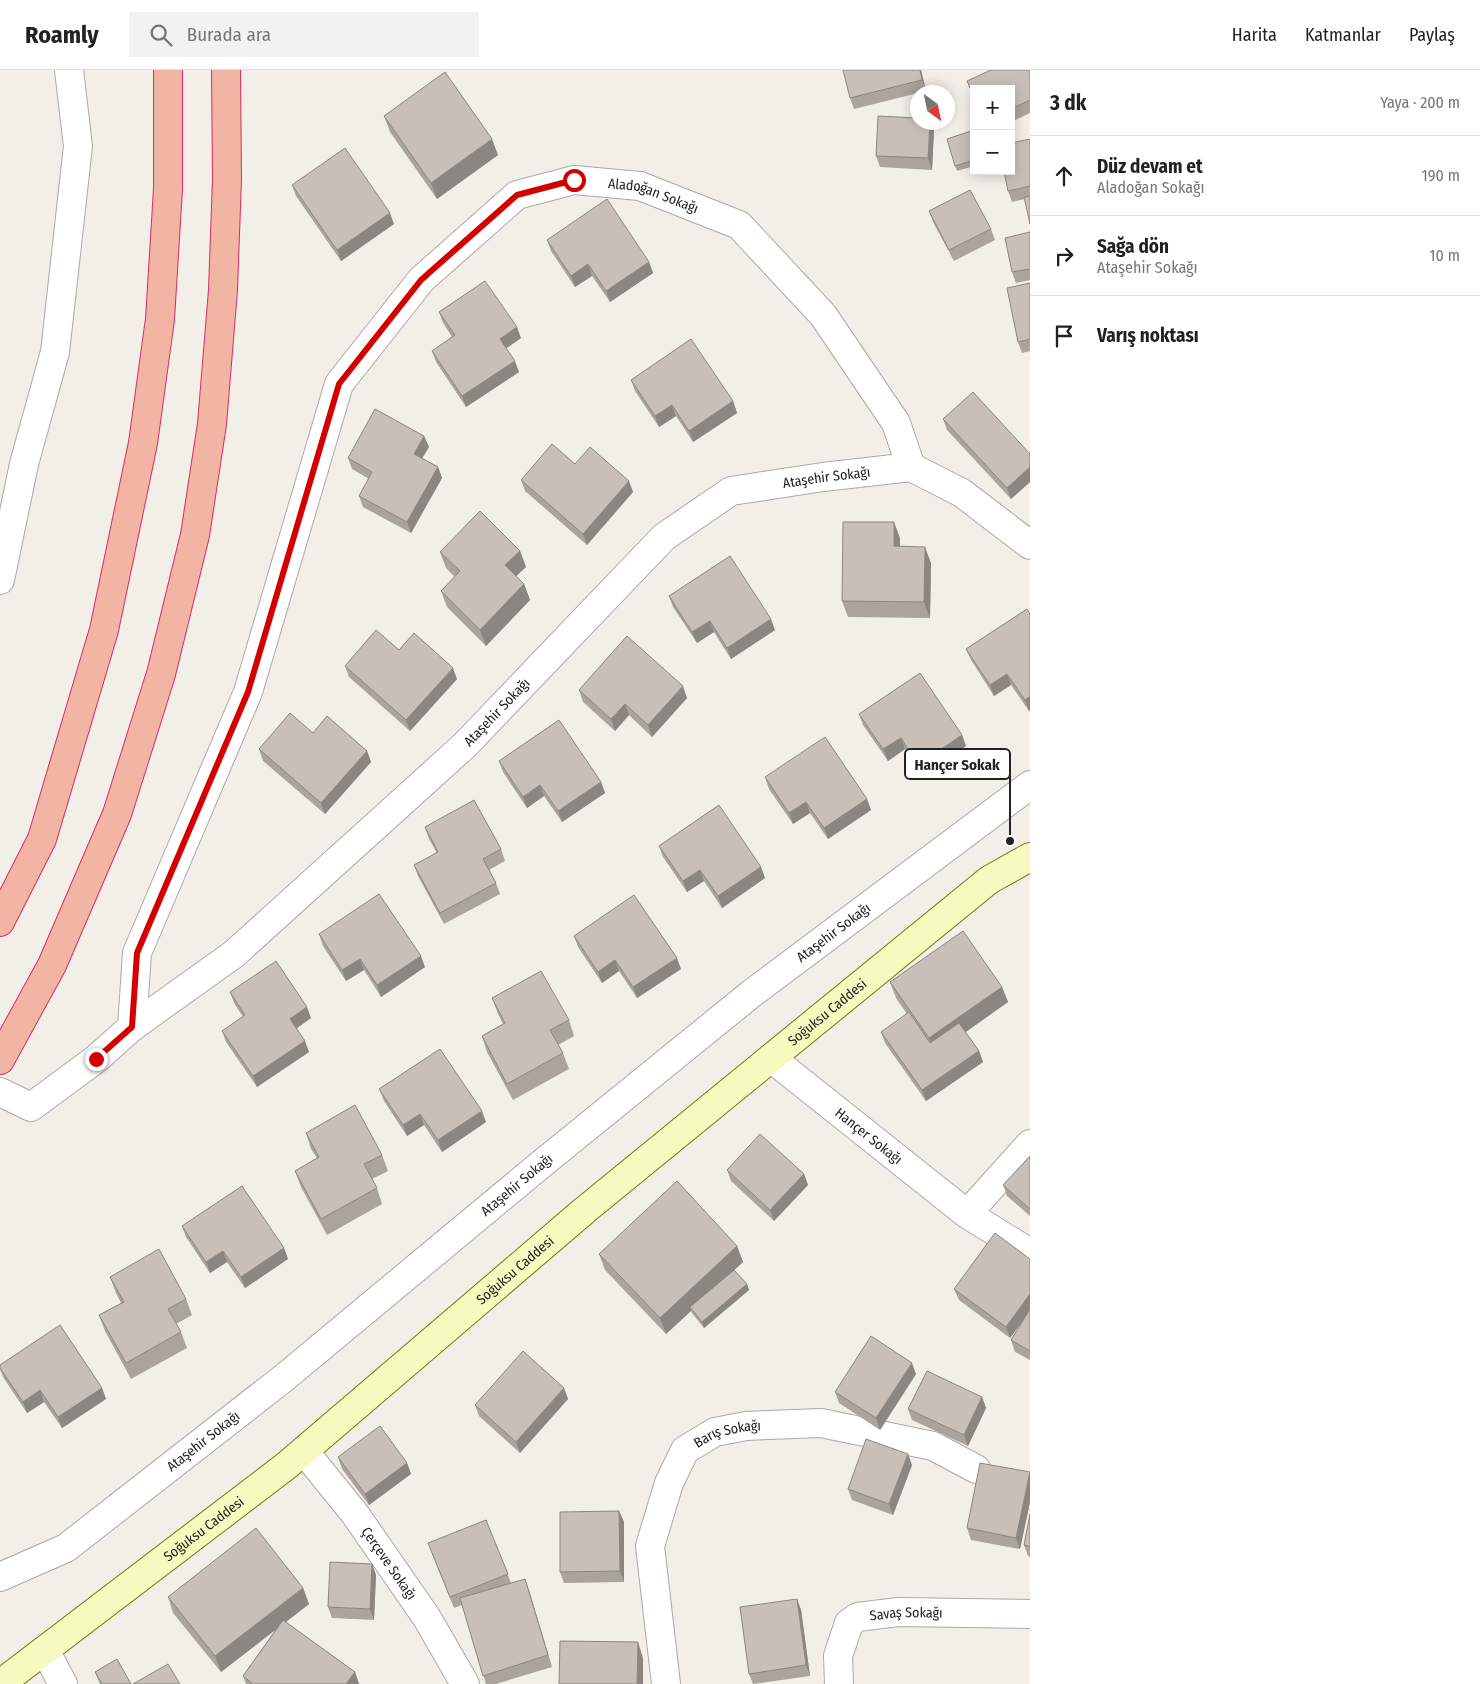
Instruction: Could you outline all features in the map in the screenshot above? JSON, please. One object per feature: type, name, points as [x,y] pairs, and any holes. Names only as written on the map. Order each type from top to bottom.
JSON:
[{"type":"highway","points":[[0,922],[42,839],[104,630],[143,442],[160,319],[168,189],[168,70]]},
{"type":"highway","points":[[0,1060],[52,965],[117,814],[161,674],[195,535],[212,424],[223,290],[227,179],[226,70]]},
{"type":"main road","name":"Soğuksu Caddesi","points":[[0,1684],[304,1451],[585,1210],[989,880],[1030,857]]},
{"type":"street","points":[[0,580],[24,464],[55,352],[78,146],[70,70]]},
{"type":"street","name":"Aladoğan Sokağı","points":[[132,1027],[137,953],[248,692],[339,384],[421,280],[517,195],[574,180],[640,186],[739,225],[823,314],[896,424],[911,467]]},
{"type":"street","points":[[911,467],[962,493],[1030,545]]},
{"type":"street","name":"Ataşehir Sokağı","points":[[0,1092],[31,1107],[96,1059],[132,1027],[234,954],[464,745],[664,537],[731,491],[823,477],[911,467]]},
{"type":"street","name":"Ataşehir Sokağı","points":[[0,1577],[66,1548],[285,1377],[539,1166],[751,994],[1030,785]]},
{"type":"street","name":"Hançer Sokağı","points":[[771,1058],[967,1214],[1030,1253]]},
{"type":"street","points":[[967,1214],[1030,1144]]},
{"type":"street","name":"Barış Sokağı","points":[[666,1684],[650,1546],[669,1483],[685,1450],[715,1432],[746,1426],[822,1423],[933,1446],[976,1469]]},
{"type":"street","name":"Çerçeve Sokağı","points":[[304,1451],[355,1514],[427,1618],[465,1684]]},
{"type":"street","name":"Savaş Sokağı","points":[[839,1684],[838,1656],[849,1623],[858,1617],[898,1612],[1030,1614]]},
{"type":"street","points":[[45,1650],[63,1684]]},
{"type":"building","points":[[843,70],[920,70],[922,80],[850,98]]},
{"type":"building","points":[[991,70],[1030,70],[1030,100],[1015,107],[1015,85],[970,85],[970,87],[967,81]]},
{"type":"building","points":[[445,72],[492,139],[431,183],[384,116]]},
{"type":"building","points":[[878,116],[910,118],[910,130],[930,130],[928,158],[876,156]]},
{"type":"building","points":[[970,131],[970,161],[955,166],[947,139]]},
{"type":"building","points":[[1030,139],[1030,186],[1008,191],[1005,175],[1015,175],[1015,142]]},
{"type":"building","points":[[345,148],[390,213],[337,250],[292,185]]},
{"type":"building","points":[[970,190],[991,229],[949,250],[929,211]]},
{"type":"building","points":[[1030,196],[1030,224],[1024,197]]},
{"type":"building","points":[[607,199],[649,262],[606,291],[588,264],[571,276],[547,240]]},
{"type":"building","points":[[1030,232],[1030,269],[1012,272],[1005,238]]},
{"type":"building","points":[[485,281],[517,327],[500,339],[515,361],[462,396],[432,351],[455,335],[439,312]]},
{"type":"building","points":[[1030,283],[1030,339],[1018,342],[1007,288]]},
{"type":"building","points":[[691,339],[733,401],[689,431],[672,405],[655,416],[631,380]]},
{"type":"building","points":[[973,392],[1030,454],[1030,467],[1007,488],[943,419]]},
{"type":"building","points":[[375,409],[424,436],[414,454],[438,467],[407,522],[359,496],[372,472],[348,458]]},
{"type":"building","points":[[552,444],[575,464],[590,447],[629,481],[583,534],[521,480]]},
{"type":"building","points":[[480,511],[520,551],[505,565],[524,584],[480,630],[441,591],[460,571],[440,552]]},
{"type":"building","points":[[843,522],[894,522],[894,546],[925,547],[924,602],[842,601]]},
{"type":"building","points":[[730,556],[771,619],[727,648],[710,621],[692,632],[669,596]]},
{"type":"building","points":[[1027,609],[1030,614],[1030,696],[1025,700],[1007,674],[990,685],[966,649]]},
{"type":"building","points":[[376,630],[399,650],[414,633],[453,668],[406,720],[345,666]]},
{"type":"building","points":[[627,636],[683,686],[648,725],[625,704],[611,719],[579,690]]},
{"type":"building","points":[[920,673],[962,735],[918,765],[901,738],[883,749],[859,714]]},
{"type":"building","points":[[290,713],[313,733],[327,716],[367,751],[321,803],[259,749]]},
{"type":"building","points":[[559,720],[601,782],[558,811],[540,785],[523,797],[499,761]]},
{"type":"building","points":[[825,737],[867,799],[824,828],[806,802],[789,813],[765,777]]},
{"type":"building","points":[[474,800],[501,849],[483,859],[496,883],[440,913],[414,865],[438,852],[425,827]]},
{"type":"building","points":[[719,805],[761,867],[718,896],[700,870],[683,881],[659,846]]},
{"type":"building","points":[[379,894],[421,956],[377,985],[360,959],[342,970],[319,934]]},
{"type":"building","points":[[634,895],[677,958],[633,987],[615,960],[598,972],[574,936]]},
{"type":"building","points":[[963,931],[1002,987],[929,1038],[890,982]]},
{"type":"building","points":[[276,961],[307,1007],[290,1019],[305,1041],[253,1076],[222,1031],[245,1015],[230,992]]},
{"type":"building","points":[[541,971],[569,1020],[550,1030],[563,1053],[507,1084],[482,1036],[505,1023],[492,998]]},
{"type":"building","points":[[909,1012],[930,1043],[959,1023],[979,1051],[922,1090],[881,1032]]},
{"type":"building","points":[[440,1049],[482,1111],[438,1140],[420,1114],[403,1125],[379,1089]]},
{"type":"building","points":[[355,1105],[382,1155],[364,1164],[377,1188],[321,1219],[295,1171],[319,1157],[306,1133]]},
{"type":"building","points":[[760,1134],[804,1174],[770,1210],[727,1170]]},
{"type":"building","points":[[1030,1156],[1030,1209],[1003,1185]]},
{"type":"building","points":[[677,1181],[737,1246],[660,1318],[599,1254]]},
{"type":"building","points":[[242,1186],[284,1248],[241,1277],[223,1251],[206,1262],[182,1226]]},
{"type":"building","points":[[995,1233],[1030,1259],[1030,1294],[1006,1327],[954,1289]]},
{"type":"building","points":[[159,1249],[186,1299],[168,1309],[181,1332],[126,1363],[99,1315],[124,1302],[110,1277]]},
{"type":"building","points":[[734,1270],[747,1284],[702,1322],[690,1307]]},
{"type":"building","points":[[1030,1309],[1030,1351],[1011,1340]]},
{"type":"building","points":[[60,1325],[102,1388],[58,1417],[40,1390],[23,1402],[0,1368],[0,1365]]},
{"type":"building","points":[[871,1336],[912,1363],[876,1418],[835,1392]]},
{"type":"building","points":[[523,1351],[564,1388],[516,1442],[475,1405]]},
{"type":"building","points":[[927,1371],[982,1397],[964,1435],[908,1409]]},
{"type":"building","points":[[380,1426],[407,1463],[365,1494],[338,1457]]},
{"type":"building","points":[[866,1439],[908,1454],[889,1504],[848,1489]]},
{"type":"building","points":[[980,1463],[1030,1472],[1016,1538],[967,1528]]},
{"type":"building","points":[[619,1511],[620,1571],[560,1572],[560,1512]]},
{"type":"building","points":[[1030,1514],[1030,1546],[1024,1545]]},
{"type":"building","points":[[486,1520],[508,1574],[450,1597],[428,1543]]},
{"type":"building","points":[[256,1528],[303,1588],[215,1656],[168,1597]]},
{"type":"building","points":[[330,1562],[372,1564],[370,1609],[328,1607]]},
{"type":"building","points":[[525,1579],[548,1655],[483,1676],[460,1598]]},
{"type":"building","points":[[797,1599],[806,1665],[749,1674],[740,1607]]},
{"type":"building","points":[[283,1620],[355,1672],[346,1684],[253,1684],[243,1676]]},
{"type":"building","points":[[560,1641],[638,1642],[637,1684],[559,1684]]},
{"type":"building","points":[[117,1659],[131,1684],[102,1684],[95,1672]]},
{"type":"building","points":[[168,1664],[180,1684],[133,1684]]},
{"type":"place","name":"Hançer Sokak","points":[[1010,841]]},
{"type":"route","points":[[96,1059],[132,1027],[137,953],[248,692],[339,384],[421,280],[517,195],[574,180]]}]
